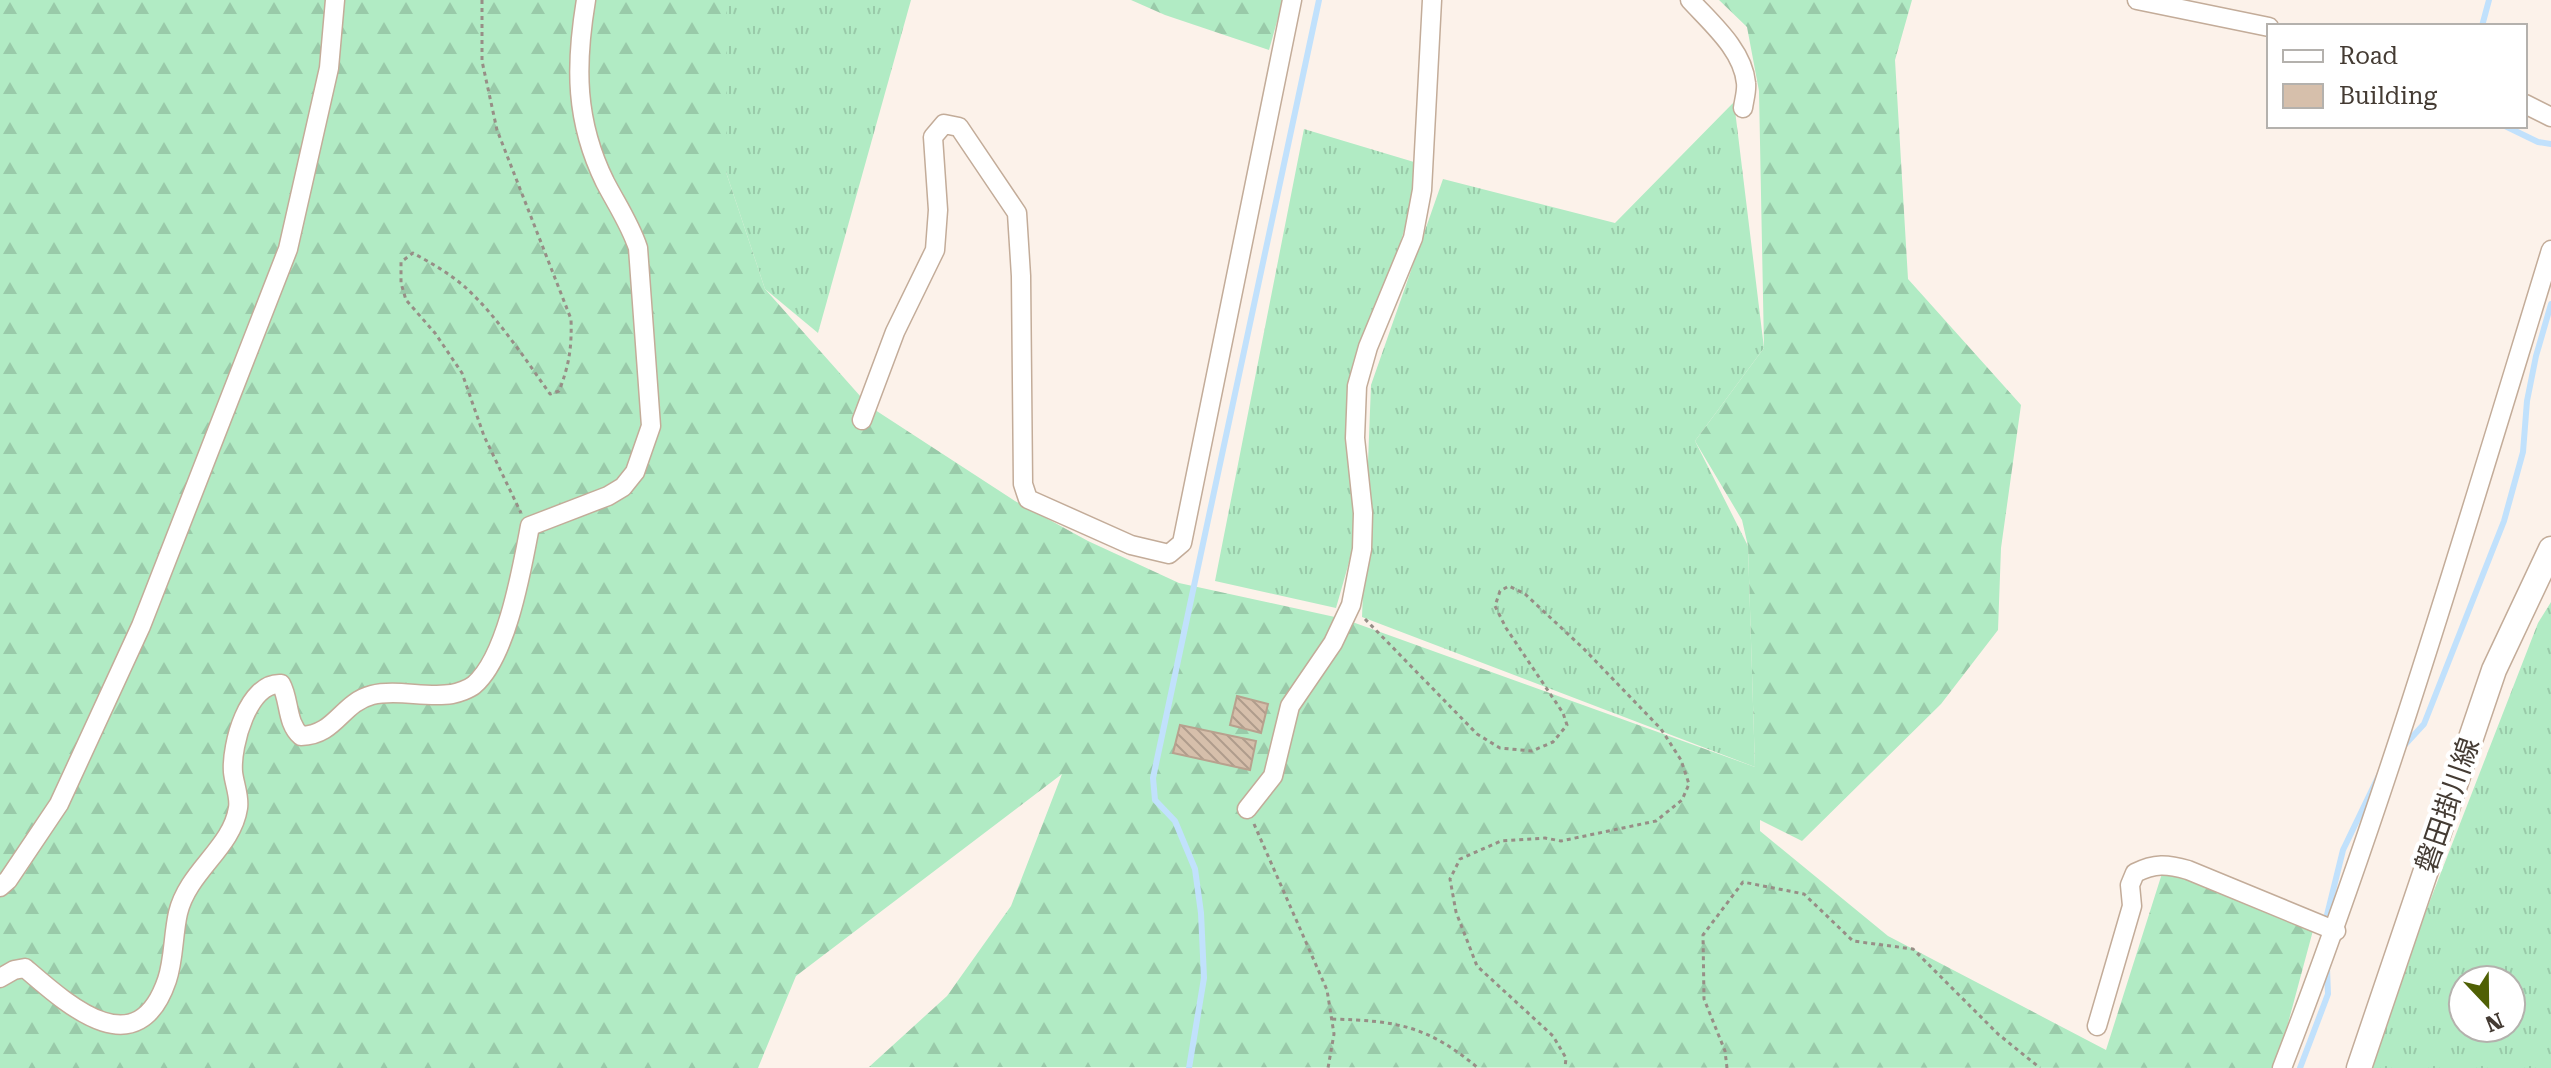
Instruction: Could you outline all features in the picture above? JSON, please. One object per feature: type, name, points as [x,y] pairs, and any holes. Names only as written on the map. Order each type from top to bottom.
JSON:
[{"type":"main road","name":"磐田掛川線","points":[[2359,1068],[2494,670],[2551,549]]},
{"type":"street","points":[[0,887],[8,880],[59,804],[141,626],[283,263],[329,68],[335,0]]},
{"type":"street","points":[[0,978],[25,968],[73,1009],[99,1021],[120,1026],[139,1021],[153,1009],[168,978],[178,911],[189,882],[222,845],[239,807],[233,769],[235,751],[248,708],[257,693],[271,684],[281,684],[294,730],[301,736],[315,736],[325,731],[356,701],[375,694],[453,694],[473,687],[490,664],[515,602],[530,526],[608,496],[623,487],[635,472],[651,426],[638,248],[630,223],[605,182],[584,128],[579,88],[580,38],[586,0]]},
{"type":"street","points":[[862,420],[895,332],[935,250],[938,210],[933,137],[944,124],[959,127],[1017,213],[1021,276],[1023,484],[1028,499],[1131,545],[1169,554],[1182,543],[1292,0]]},
{"type":"street","points":[[1247,809],[1273,776],[1290,706],[1333,643],[1351,605],[1362,549],[1363,513],[1355,438],[1357,386],[1368,347],[1413,238],[1422,190],[1432,0]]},
{"type":"street","points":[[1690,0],[1722,35],[1742,65],[1747,85],[1743,108]]},
{"type":"street","points":[[2137,0],[2267,27]]},
{"type":"street","points":[[2527,105],[2551,117]]},
{"type":"street","points":[[2282,1068],[2336,931],[2551,250]]},
{"type":"street","points":[[2097,1026],[2132,906],[2130,885],[2135,873],[2150,865],[2165,864],[2188,870],[2336,931]]},
{"type":"path","points":[[482,0],[482,61],[497,130],[571,319],[569,368],[559,391],[550,394],[519,349],[466,288],[435,266],[413,253],[401,262],[401,283],[406,300],[435,333],[462,373],[484,436],[516,507],[530,526]]},
{"type":"path","points":[[1351,605],[1477,734],[1500,748],[1532,751],[1553,742],[1567,725],[1563,713],[1506,628],[1495,606],[1500,591],[1509,586],[1525,594],[1583,648],[1661,729],[1681,760],[1689,784],[1682,800],[1656,821],[1561,841],[1545,838],[1501,841],[1460,859],[1450,879],[1456,912],[1477,966],[1553,1036],[1566,1058],[1565,1068]]},
{"type":"path","points":[[1247,809],[1327,990],[1334,1034],[1328,1068]]},
{"type":"path","points":[[1727,1068],[1725,1051],[1704,999],[1703,935],[1743,882],[1804,894],[1853,941],[1913,949],[1998,1034],[2040,1068]]},
{"type":"path","points":[[1332,1019],[1381,1020],[1428,1033],[1456,1049],[1478,1068]]},
{"type":"green space","points":[[0,0],[726,0],[726,172],[765,289],[869,406],[1015,501],[1088,541],[1179,583],[1344,619],[1755,767],[1748,546],[1742,520],[1695,441],[1764,348],[1759,91],[1747,27],[1719,0],[1912,0],[1895,60],[1908,279],[2021,405],[2001,548],[1998,630],[1941,704],[1802,841],[1760,820],[1760,831],[1888,936],[2106,1050],[2165,864],[2315,923],[2276,1068],[869,1067],[947,996],[1011,906],[1062,774],[796,976],[758,1068],[0,1068]]},
{"type":"green space","points":[[726,0],[911,0],[818,333],[765,289],[726,172]]},
{"type":"green space","points":[[1131,0],[1283,0],[1269,50],[1165,15]]},
{"type":"green space","points":[[1734,102],[1764,348],[1695,441],[1748,546],[1755,767],[1362,617],[1371,385],[1443,179],[1615,223]]},
{"type":"green space","points":[[1304,129],[1424,165],[1372,336],[1356,412],[1363,513],[1336,608],[1215,581]]},
{"type":"green space","points":[[2551,602],[2551,1068],[2365,1068],[2538,623]]},
{"type":"building","points":[[1237,696],[1268,704],[1261,733],[1230,725]]},
{"type":"building","points":[[1180,725],[1256,741],[1250,770],[1173,753]]},
{"type":"waterway","points":[[1189,1068],[1204,978],[1201,913],[1195,869],[1175,821],[1155,800],[1153,778],[1319,0]]},
{"type":"waterway","points":[[2483,24],[2489,0]]},
{"type":"waterway","points":[[2509,128],[2538,142],[2551,144]]},
{"type":"waterway","points":[[2402,748],[2424,724],[2504,521],[2523,452],[2527,401],[2551,304]]},
{"type":"waterway","points":[[2327,925],[2343,850],[2381,771]]},
{"type":"waterway","points":[[2300,1068],[2328,994],[2327,968]]}]
